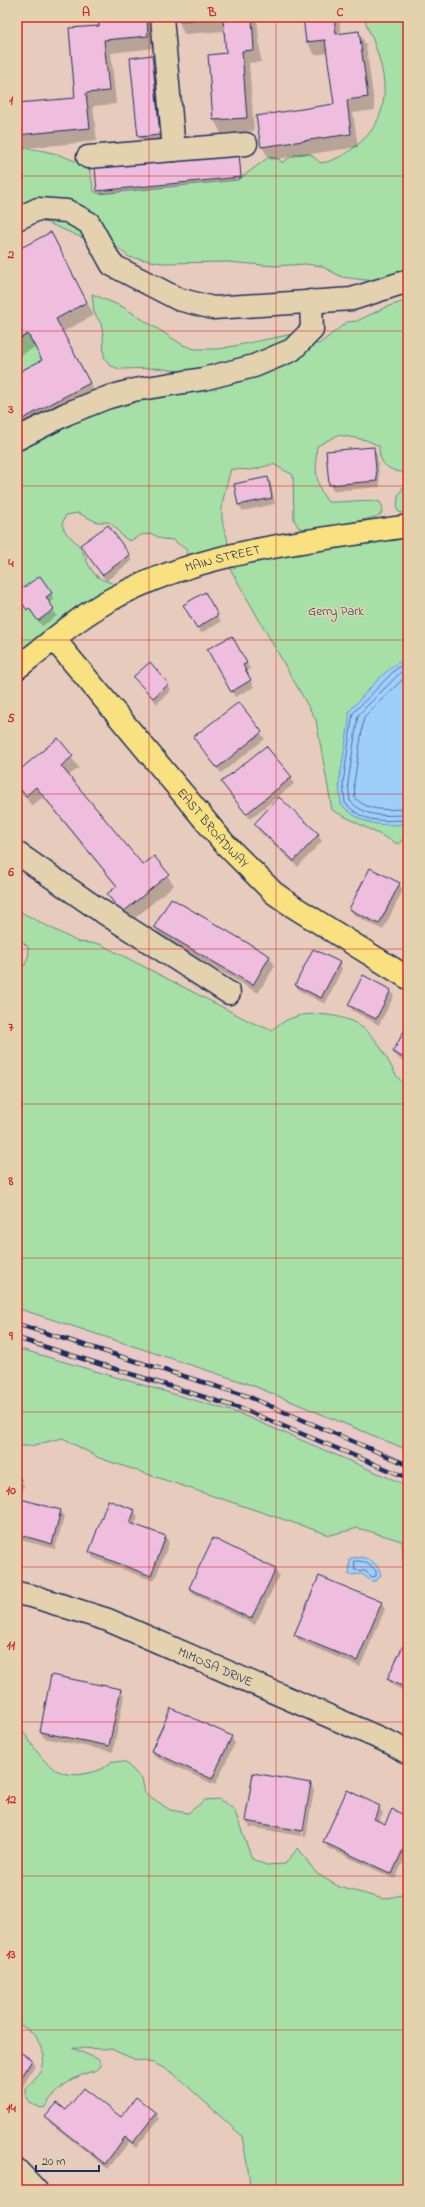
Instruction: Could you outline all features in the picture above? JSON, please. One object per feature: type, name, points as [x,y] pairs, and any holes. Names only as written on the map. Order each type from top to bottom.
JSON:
[{"type":"main road","name":"MAIN STREET","points":[[17,668],[54,638],[108,600],[158,577],[223,556],[408,526]]},
{"type":"main road","name":"EAST BROADWAY","points":[[54,638],[224,843],[247,868],[274,893],[294,907],[408,978]]},
{"type":"street","points":[[162,17],[174,150]]},
{"type":"street","points":[[88,157],[246,144]]},
{"type":"street","points":[[17,219],[38,209],[67,211],[89,223],[112,265],[178,299],[213,308],[352,298],[408,281]]},
{"type":"street","points":[[17,439],[66,414],[106,398],[134,390],[203,379],[254,366],[292,350],[312,330],[311,301]]},
{"type":"street","points":[[17,853],[95,907],[229,993]]},
{"type":"street","name":"MIMOSA DRIVE","points":[[17,1593],[35,1597],[108,1620],[393,1744],[408,1753]]},
{"type":"street","points":[[17,2170],[36,2190]]},
{"type":"shaded area","points":[[17,1308],[249,1384],[398,1445],[408,1450],[408,1486],[238,1413],[17,1348]]},
{"type":"green space","points":[[365,17],[408,17],[408,261],[407,265],[399,272],[379,279],[365,280],[342,277],[321,266],[305,264],[274,266],[228,262],[162,263],[129,257],[109,241],[83,238],[48,223],[17,217],[17,148],[45,151],[72,160],[89,168],[94,191],[99,194],[238,180],[269,157],[279,159],[282,163],[295,155],[303,153],[312,156],[321,163],[333,160],[344,154],[354,148],[372,130],[378,119],[384,95],[384,83],[379,58]]},
{"type":"green space","points":[[92,294],[123,307],[183,345],[195,349],[219,349],[303,332],[294,343],[319,344],[347,322],[357,321],[386,307],[408,300],[408,473],[396,471],[387,467],[381,459],[379,446],[366,440],[338,435],[317,446],[316,461],[318,483],[328,502],[375,501],[380,502],[383,508],[381,514],[376,517],[316,530],[299,528],[294,520],[293,475],[273,464],[252,470],[231,469],[222,511],[223,525],[228,546],[186,558],[187,550],[173,540],[162,539],[152,534],[141,535],[130,541],[123,537],[115,527],[108,522],[97,522],[78,513],[66,515],[62,524],[67,534],[81,549],[92,571],[100,579],[115,586],[17,668],[17,446],[86,410],[201,374],[156,368],[120,369],[109,365],[104,357],[103,334],[101,324],[94,312]]},
{"type":"green space","points":[[28,334],[42,360],[17,373],[17,340]]},
{"type":"green space","points":[[408,479],[408,512],[401,513],[397,510],[398,496]]},
{"type":"green space","name":"Gerry Park","points":[[408,526],[408,835],[398,844],[332,810],[316,720],[223,556]]},
{"type":"green space","points":[[17,910],[78,942],[100,944],[253,1023],[271,1030],[288,1019],[301,1015],[318,1014],[335,1016],[357,1024],[369,1033],[379,1045],[396,1075],[408,1087],[408,1450],[249,1384],[17,1308],[17,969],[25,965],[29,954],[28,947],[17,937]]},
{"type":"green space","points":[[17,1348],[238,1413],[408,1486],[408,1611],[406,1610],[402,1541],[358,1528],[330,1535],[99,1458],[63,1438],[30,1446],[17,1446]]},
{"type":"green space","points":[[18,1724],[46,1762],[63,1773],[75,1775],[88,1773],[101,1769],[112,1761],[125,1762],[142,1779],[145,1793],[170,1810],[188,1813],[205,1800],[219,1799],[234,1809],[252,1859],[266,1865],[285,1864],[298,1848],[316,1873],[339,1887],[384,1899],[406,1894],[408,1902],[408,2190],[250,2190],[249,2175],[242,2136],[173,2073],[154,2063],[136,2060],[111,2049],[72,2048],[100,2060],[101,2066],[97,2070],[82,2075],[67,2083],[55,2093],[45,2107],[41,2108],[30,2103],[26,2098],[26,2089],[41,2071],[44,2055],[35,2034],[17,2023]]},
{"type":"water","points":[[408,659],[408,824],[388,825],[372,823],[357,817],[341,805],[339,783],[349,722],[349,712],[385,673],[401,661]]},
{"type":"water","points":[[361,1557],[368,1559],[379,1568],[381,1575],[376,1581],[371,1581],[362,1574],[349,1575],[350,1558]]},
{"type":"building","points":[[99,17],[147,17],[148,36],[104,40],[109,91],[86,93],[90,128],[17,135],[17,103],[75,98],[69,28],[99,26]]},
{"type":"building","points":[[176,17],[252,17],[254,50],[242,51],[247,118],[213,120],[208,55],[226,53],[223,18],[176,21]]},
{"type":"building","points":[[303,17],[334,17],[336,34],[359,31],[368,97],[347,100],[351,134],[261,147],[256,116],[334,104],[325,40],[306,42]]},
{"type":"building","points":[[152,55],[160,135],[138,137],[130,58]]},
{"type":"building","points":[[239,153],[241,177],[97,191],[95,168]]},
{"type":"building","points":[[51,232],[87,302],[56,319],[90,383],[17,422],[17,373],[42,360],[28,334],[17,340],[17,250]]},
{"type":"building","points":[[374,447],[377,481],[329,485],[326,451]]},
{"type":"building","points":[[268,477],[272,498],[238,505],[234,484]]},
{"type":"building","points":[[108,525],[130,555],[102,575],[80,545]]},
{"type":"building","points":[[40,576],[52,593],[46,597],[54,609],[38,621],[29,608],[27,610],[17,596],[17,592]]},
{"type":"building","points":[[205,592],[218,615],[197,628],[183,605]]},
{"type":"building","points":[[232,636],[247,663],[243,665],[251,680],[231,692],[207,649]]},
{"type":"building","points":[[150,662],[169,684],[153,698],[133,677]]},
{"type":"building","points":[[239,702],[262,732],[217,768],[193,737]]},
{"type":"building","points":[[58,738],[73,756],[61,766],[143,865],[154,856],[169,874],[122,913],[107,894],[117,886],[36,787],[26,796],[17,785],[17,772]]},
{"type":"building","points":[[266,746],[292,777],[246,814],[221,782]]},
{"type":"building","points":[[279,797],[319,834],[294,861],[254,824]]},
{"type":"building","points":[[370,868],[400,883],[379,924],[349,909]]},
{"type":"building","points":[[171,898],[270,956],[253,985],[154,927]]},
{"type":"building","points":[[313,949],[340,962],[321,998],[295,985]]},
{"type":"building","points":[[363,975],[391,990],[376,1019],[348,1005]]},
{"type":"building","points":[[406,1027],[408,1028],[408,1060],[393,1052]]},
{"type":"building","points":[[17,1478],[21,1479],[17,1494]]},
{"type":"building","points":[[17,1498],[61,1510],[52,1544],[17,1534]]},
{"type":"building","points":[[108,1500],[135,1510],[130,1523],[166,1536],[151,1576],[89,1552]]},
{"type":"building","points":[[213,1538],[276,1569],[251,1619],[189,1588]]},
{"type":"building","points":[[319,1576],[382,1602],[357,1661],[294,1635]]},
{"type":"building","points":[[404,1644],[408,1646],[408,1689],[387,1679]]},
{"type":"building","points":[[51,1675],[121,1689],[109,1746],[40,1732]]},
{"type":"building","points":[[171,1708],[232,1736],[212,1779],[151,1751]]},
{"type":"building","points":[[253,1773],[311,1783],[303,1831],[245,1821]]},
{"type":"building","points":[[347,1790],[380,1806],[374,1819],[385,1824],[392,1809],[408,1817],[408,1838],[392,1874],[323,1842]]},
{"type":"building","points":[[17,2050],[32,2060],[17,2085]]},
{"type":"building","points":[[84,2088],[121,2117],[136,2097],[156,2113],[133,2143],[125,2137],[105,2164],[45,2117],[57,2103],[66,2110]]},
{"type":"railway","points":[[17,1324],[247,1396],[408,1465]]},
{"type":"railway","points":[[17,1338],[242,1409],[408,1478]]}]
